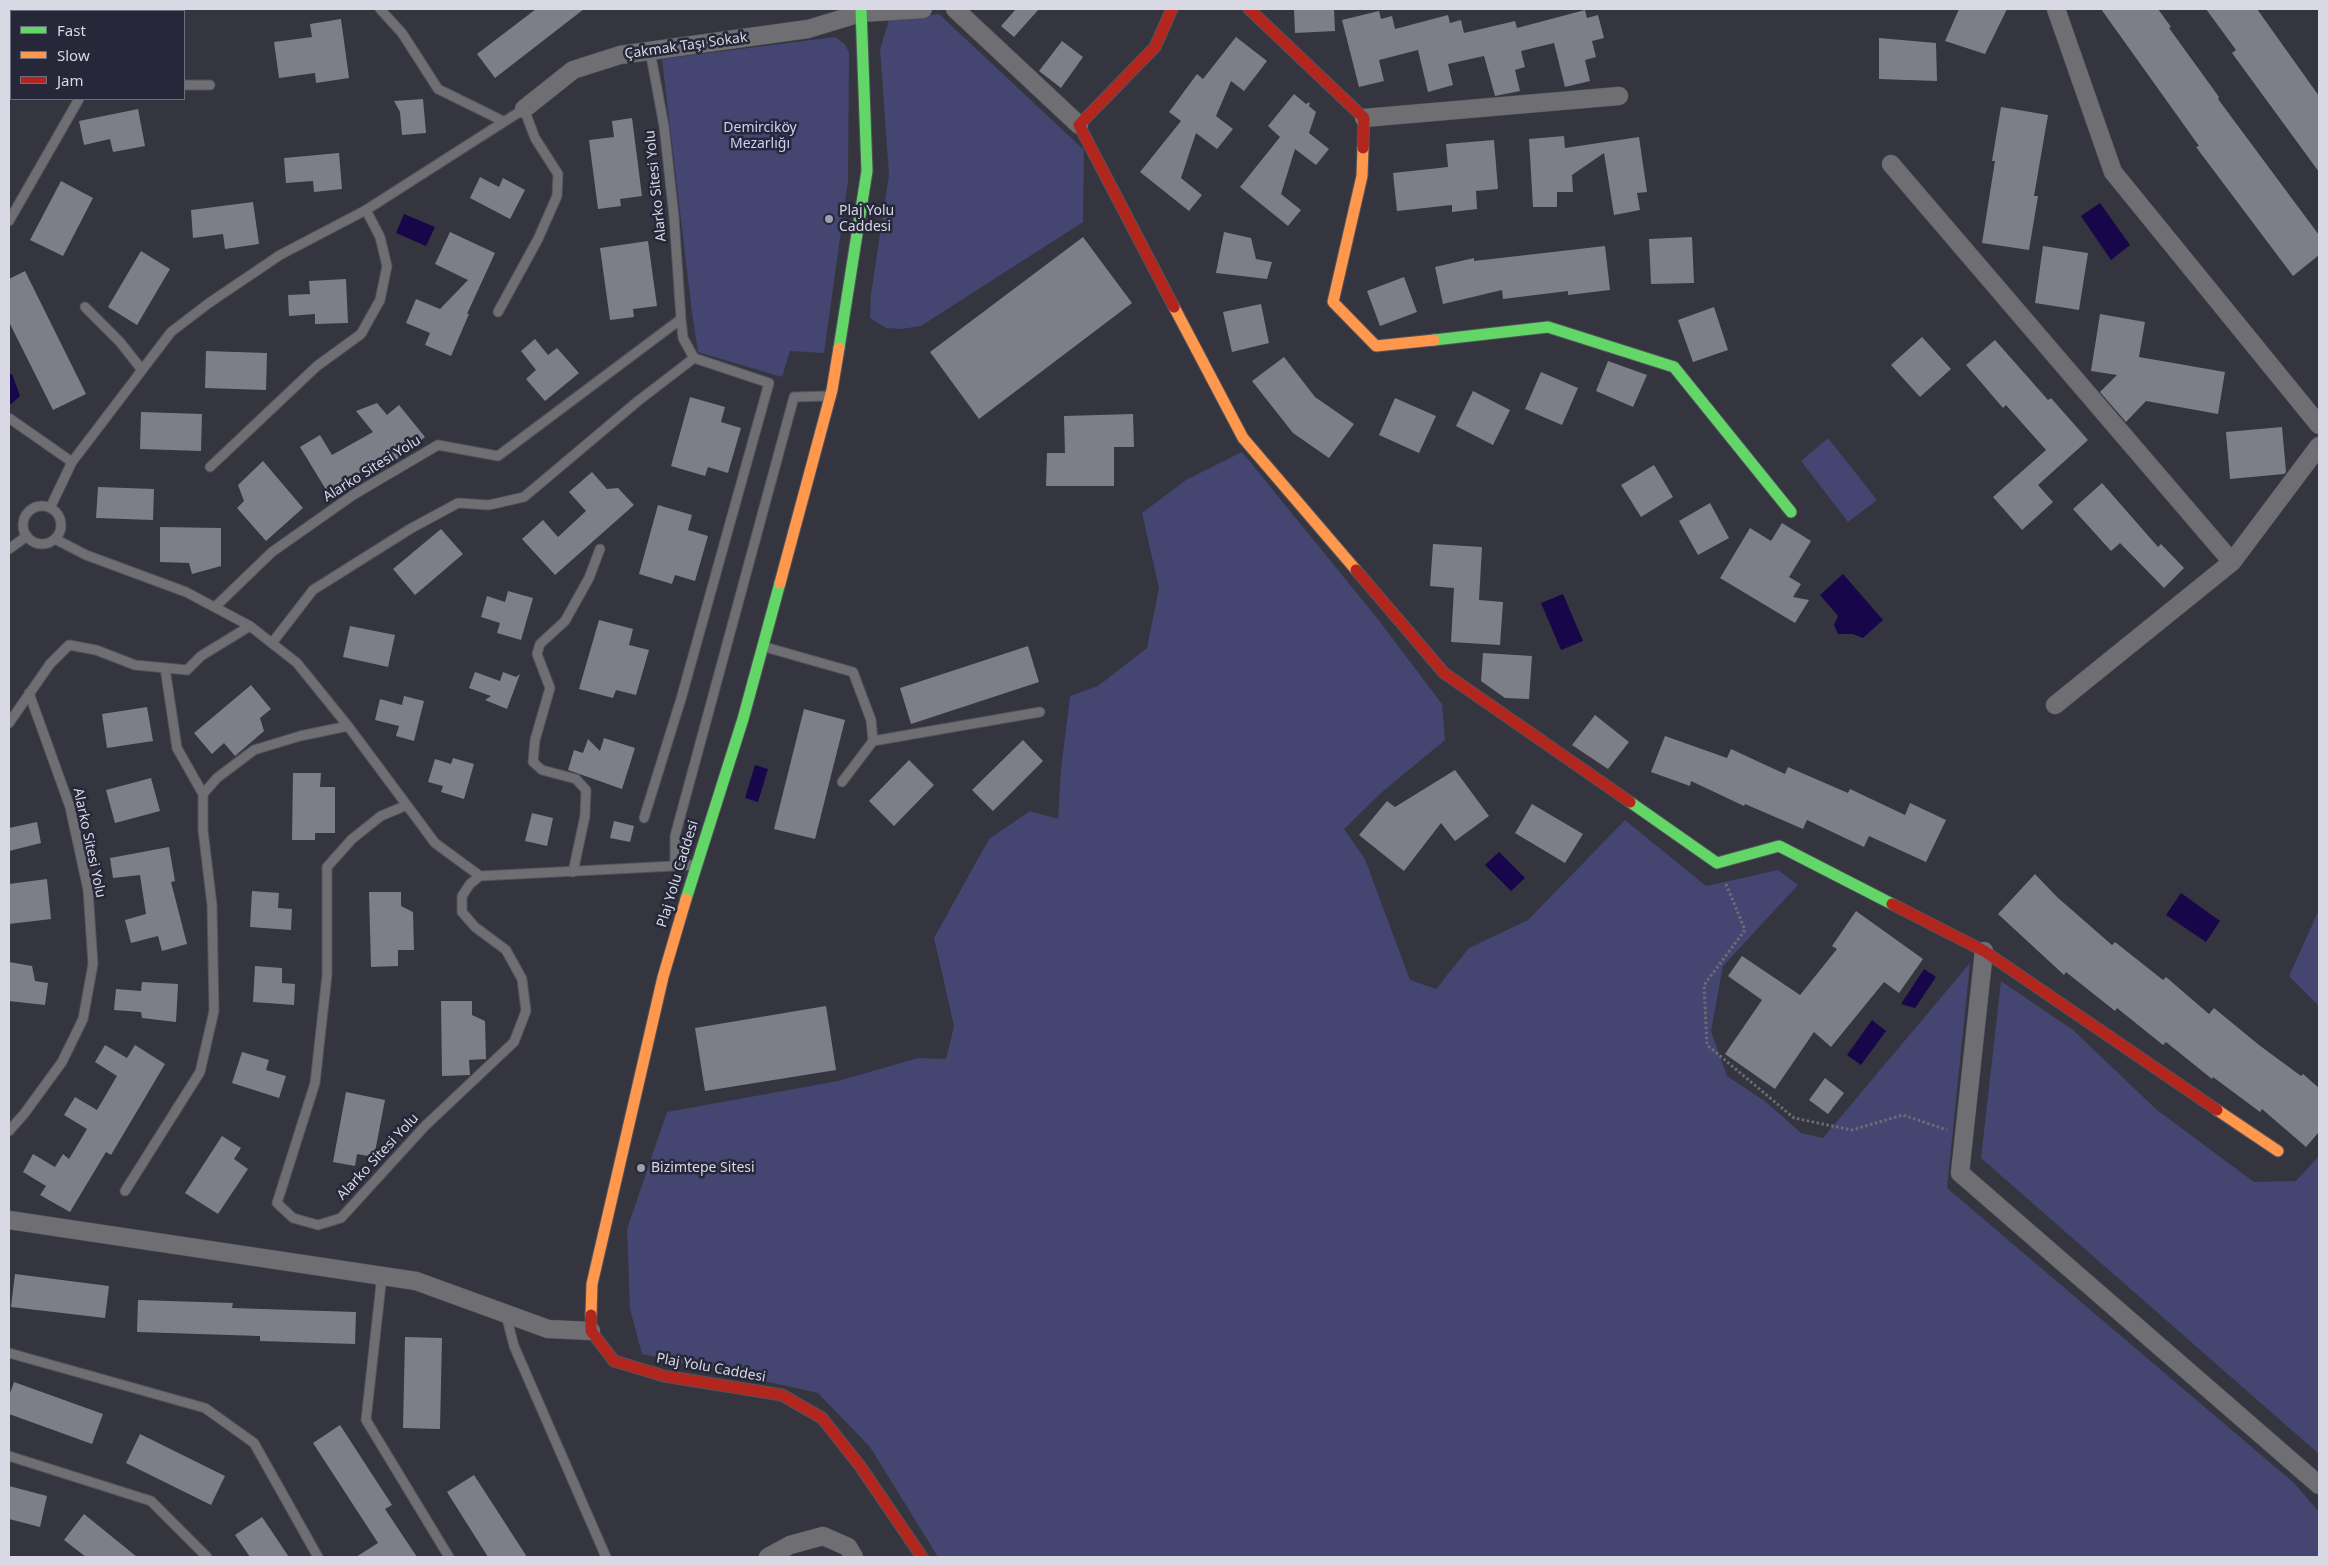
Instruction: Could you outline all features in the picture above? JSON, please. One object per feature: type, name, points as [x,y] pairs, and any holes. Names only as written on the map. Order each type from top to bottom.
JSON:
[{"type":"street","name":"Çakmak Taşı Sokak","points":[[524,110],[573,70],[620,56],[808,29],[861,11],[923,9]]},
{"type":"street","points":[[955,9],[1079,126],[1243,438],[1444,674],[1717,863],[1780,846],[1984,951],[2278,1151]]},
{"type":"street","points":[[1079,126],[1156,46],[1172,9]]},
{"type":"street","points":[[1249,9],[1364,118],[1619,96]]},
{"type":"street","points":[[2056,9],[2113,172],[2319,425]]},
{"type":"street","name":"Plaj Yolu Caddesi","points":[[861,11],[867,171],[830,396],[743,719],[696,865],[663,977],[594,1274],[591,1331],[614,1361],[664,1376],[782,1395],[822,1418],[860,1466],[922,1557]]},
{"type":"street","points":[[1364,118],[1362,176],[1333,302],[1376,346],[1548,327],[1674,367],[1791,512]]},
{"type":"street","points":[[1891,164],[2232,562]]},
{"type":"street","points":[[2055,705],[2232,562],[2319,446]]},
{"type":"street","points":[[1984,951],[1960,1173],[2319,1485]]},
{"type":"street","points":[[9,1220],[416,1281],[548,1329],[591,1331]]},
{"type":"street","points":[[768,1557],[790,1545],[823,1536],[848,1547],[854,1557]]},
{"type":"lane","points":[[380,9],[402,33],[438,89],[503,121]]},
{"type":"lane","name":"Alarko Sitesi Yolu","points":[[650,51],[666,144],[674,217],[683,338],[694,358]]},
{"type":"lane","points":[[185,85],[210,85]]},
{"type":"lane","points":[[9,221],[78,100]]},
{"type":"lane","points":[[50,508],[72,462],[171,332],[209,303],[280,255],[366,210],[503,121],[524,110],[535,138],[558,174],[557,196],[538,239],[498,312]]},
{"type":"lane","points":[[210,466],[317,366],[361,334],[380,300],[387,266],[380,237],[366,210]]},
{"type":"lane","points":[[86,307],[120,342],[142,370]]},
{"type":"lane","name":"Alarko Sitesi Yolu","points":[[215,608],[272,552],[353,495],[438,445],[498,456],[681,320]]},
{"type":"lane","points":[[272,643],[313,590],[410,529],[458,503],[489,505],[524,497],[638,401],[694,358],[769,383],[681,699],[644,818]]},
{"type":"lane","points":[[674,866],[675,836],[794,397],[830,396]]},
{"type":"lane","points":[[9,418],[72,462]]},
{"type":"lane","points":[[38,506],[50,508],[59,516],[61,521],[60,533],[56,539],[50,542],[37,544],[27,536],[23,524],[28,512],[38,506]]},
{"type":"lane","points":[[9,549],[27,536]]},
{"type":"lane","points":[[56,539],[86,554],[186,592],[250,626],[272,643],[297,663],[348,726],[435,843],[480,876],[696,865]]},
{"type":"lane","points":[[573,872],[585,816],[586,790],[576,779],[542,770],[533,762],[535,740],[550,688],[537,654],[540,644],[565,620],[589,578],[600,548]]},
{"type":"lane","points":[[9,724],[50,664],[69,645],[96,650],[135,665],[187,670],[201,656],[250,626]]},
{"type":"lane","points":[[762,647],[853,672],[871,720],[873,741],[842,782]]},
{"type":"lane","points":[[125,1191],[200,1072],[214,1011],[212,905],[203,830],[203,794],[176,748],[165,668]]},
{"type":"lane","name":"Alarko Sitesi Yolu","points":[[9,1131],[24,1114],[62,1062],[83,1019],[93,964],[88,890],[70,807],[29,693]]},
{"type":"lane","points":[[873,741],[1040,712]]},
{"type":"lane","points":[[203,794],[217,778],[254,750],[300,736],[348,726]]},
{"type":"lane","name":"Alarko Sitesi Yolu","points":[[407,806],[381,816],[352,839],[327,867],[327,975],[315,1083],[277,1203],[293,1218],[318,1225],[341,1218],[426,1126],[514,1042],[526,1012],[522,979],[506,950],[475,927],[462,912],[462,896],[470,884],[480,876]]},
{"type":"lane","points":[[382,1275],[366,1420],[449,1557]]},
{"type":"lane","points":[[506,1315],[514,1346],[606,1557]]},
{"type":"lane","points":[[9,1353],[205,1408],[254,1442],[318,1557]]},
{"type":"lane","points":[[9,1456],[152,1501],[207,1557]]},
{"type":"path","points":[[1717,863],[1745,930],[1704,985],[1707,1045],[1794,1118],[1852,1130],[1903,1114],[1964,1136]]},
{"type":"green space","points":[[939,14],[1084,150],[1083,222],[921,326],[901,329],[886,328],[870,318],[871,294],[889,175],[880,49],[889,20]]},
{"type":"green space","name":"Demirciköy Mezarlığı","points":[[835,37],[845,44],[849,53],[848,181],[824,353],[790,351],[782,377],[698,352],[662,59]]},
{"type":"green space","points":[[1828,438],[1877,500],[1848,522],[1801,461]]},
{"type":"green space","points":[[1242,452],[1377,618],[1442,704],[1445,740],[1381,793],[1344,829],[1365,859],[1410,980],[1436,989],[1469,948],[1528,920],[1625,820],[1706,886],[1778,870],[1798,885],[1723,966],[1711,1031],[1727,1076],[1766,1102],[1801,1133],[1823,1138],[1970,963],[1947,1188],[2294,1483],[2319,1512],[2319,1557],[938,1557],[870,1447],[818,1393],[642,1354],[630,1309],[627,1229],[667,1112],[838,1081],[918,1058],[946,1059],[954,1026],[934,938],[989,839],[1030,811],[1058,819],[1061,769],[1070,696],[1098,686],[1147,648],[1159,588],[1142,513],[1186,480]]},
{"type":"green space","points":[[2319,910],[2319,1006],[2289,976]]},
{"type":"green space","points":[[2001,981],[2073,1030],[2157,1110],[2254,1182],[2296,1181],[2319,1156],[2319,1454],[1981,1158]]},
{"type":"shaded area","points":[[2100,203],[2130,245],[2111,260],[2081,216]]},
{"type":"shaded area","points":[[404,214],[435,227],[426,246],[396,233]]},
{"type":"shaded area","points":[[9,374],[12,374],[20,396],[11,404],[9,402]]},
{"type":"shaded area","points":[[1843,574],[1883,620],[1863,638],[1853,634],[1838,634],[1834,625],[1838,616],[1820,595]]},
{"type":"shaded area","points":[[1563,594],[1583,641],[1561,650],[1541,603]]},
{"type":"shaded area","points":[[755,765],[768,769],[758,802],[745,798]]},
{"type":"shaded area","points":[[1499,852],[1525,878],[1511,891],[1485,865]]},
{"type":"shaded area","points":[[2181,893],[2220,921],[2206,942],[2166,915]]},
{"type":"shaded area","points":[[1924,969],[1936,977],[1915,1008],[1901,1004]]},
{"type":"shaded area","points":[[1872,1020],[1886,1031],[1861,1065],[1847,1055]]},
{"type":"building","points":[[536,9],[584,9],[495,78],[477,54]]},
{"type":"building","points":[[1016,9],[1039,9],[1014,37],[1001,26]]},
{"type":"building","points":[[1294,9],[1334,9],[1335,31],[1295,33]]},
{"type":"building","points":[[1959,9],[2007,9],[1985,54],[1945,41]]},
{"type":"building","points":[[2101,9],[2158,9],[2171,27],[2169,28],[2219,97],[2218,99],[2319,235],[2319,255],[2293,276],[2196,147],[2199,146]]},
{"type":"building","points":[[2206,9],[2257,9],[2319,96],[2319,172],[2232,53],[2236,50]]},
{"type":"building","points":[[1585,10],[1587,18],[1598,15],[1604,38],[1592,41],[1596,57],[1585,60],[1590,81],[1565,87],[1554,43],[1521,51],[1525,67],[1515,70],[1520,91],[1495,96],[1484,56],[1448,64],[1453,85],[1428,92],[1418,50],[1379,60],[1384,81],[1359,87],[1342,20],[1379,11],[1381,19],[1392,16],[1395,29],[1448,15],[1450,23],[1461,20],[1464,33],[1515,21],[1517,28]]},
{"type":"building","points":[[341,19],[349,78],[316,83],[315,73],[279,78],[274,42],[312,37],[310,24]]},
{"type":"building","points":[[1236,37],[1267,61],[1244,91],[1231,81],[1216,116],[1233,129],[1217,149],[1196,133],[1181,178],[1202,195],[1189,211],[1140,172],[1181,121],[1169,112],[1197,74],[1203,79]]},
{"type":"building","points":[[1879,38],[1936,43],[1937,81],[1879,79]]},
{"type":"building","points":[[1062,41],[1083,57],[1061,88],[1039,71]]},
{"type":"building","points":[[1294,94],[1306,104],[1310,102],[1309,106],[1316,112],[1309,133],[1329,149],[1316,165],[1295,149],[1281,194],[1301,210],[1288,226],[1240,187],[1280,137],[1268,126]]},
{"type":"building","points":[[423,99],[426,133],[402,135],[400,112],[394,101]]},
{"type":"building","points":[[2001,107],[2048,115],[2034,196],[2038,196],[2029,250],[1982,243],[1995,161],[1992,161]]},
{"type":"building","points":[[138,109],[145,146],[113,152],[110,139],[84,145],[79,121]]},
{"type":"building","points":[[632,118],[642,196],[620,199],[621,206],[598,209],[589,140],[614,137],[612,121]]},
{"type":"building","points":[[1564,136],[1565,148],[1639,137],[1647,192],[1637,193],[1640,210],[1614,215],[1604,153],[1572,175],[1573,192],[1557,192],[1557,207],[1533,207],[1529,139]]},
{"type":"building","points":[[1494,140],[1498,189],[1476,191],[1477,209],[1452,212],[1452,205],[1397,211],[1393,173],[1448,167],[1446,144]]},
{"type":"building","points":[[339,153],[342,189],[314,192],[313,181],[286,183],[284,158]]},
{"type":"building","points":[[480,177],[499,187],[503,178],[525,190],[510,219],[470,198]]},
{"type":"building","points":[[61,181],[93,198],[63,256],[30,240]]},
{"type":"building","points":[[253,202],[259,244],[225,249],[223,234],[193,238],[191,210]]},
{"type":"building","points":[[450,232],[495,253],[467,314],[469,314],[451,356],[425,345],[430,333],[406,323],[416,299],[440,309],[468,280],[435,264]]},
{"type":"building","points":[[1224,232],[1251,238],[1256,259],[1272,262],[1267,279],[1216,273]]},
{"type":"building","points":[[1083,237],[1132,303],[979,419],[930,352]]},
{"type":"building","points":[[1692,237],[1694,283],[1651,284],[1649,239]]},
{"type":"building","points":[[648,241],[657,306],[633,309],[634,317],[610,320],[600,248]]},
{"type":"building","points":[[1605,246],[1610,290],[1568,295],[1568,291],[1503,299],[1502,290],[1443,304],[1435,267],[1474,258],[1474,261]]},
{"type":"building","points":[[2043,246],[2088,253],[2079,310],[2035,303]]},
{"type":"building","points":[[141,251],[170,269],[137,325],[108,307]]},
{"type":"building","points":[[25,271],[86,394],[53,410],[9,322],[9,279]]},
{"type":"building","points":[[1404,277],[1417,312],[1380,326],[1367,291]]},
{"type":"building","points":[[346,279],[348,323],[315,324],[315,314],[289,316],[288,295],[310,294],[309,281]]},
{"type":"building","points":[[1261,304],[1269,343],[1232,352],[1223,312]]},
{"type":"building","points":[[1714,307],[1728,350],[1693,362],[1678,320]]},
{"type":"building","points":[[2100,314],[2145,322],[2139,357],[2225,372],[2218,414],[2146,401],[2126,422],[2100,392],[2117,375],[2091,371]]},
{"type":"building","points":[[1922,337],[1951,369],[1920,397],[1891,365]]},
{"type":"building","points":[[535,339],[548,355],[557,348],[579,373],[545,401],[526,379],[536,370],[521,351]]},
{"type":"building","points":[[1995,340],[2048,400],[2051,398],[2088,440],[2038,485],[2053,502],[2022,530],[1993,497],[2046,450],[2006,405],[2003,408],[1966,365]]},
{"type":"building","points":[[206,351],[267,353],[266,390],[205,388]]},
{"type":"building","points":[[1284,357],[1315,397],[1354,424],[1329,458],[1293,433],[1252,381]]},
{"type":"building","points":[[1608,361],[1647,375],[1633,407],[1596,391]]},
{"type":"building","points":[[1541,372],[1578,388],[1562,425],[1525,409]]},
{"type":"building","points":[[1473,391],[1510,410],[1493,445],[1456,426]]},
{"type":"building","points":[[690,397],[725,407],[721,422],[741,428],[728,473],[708,467],[705,476],[671,466]]},
{"type":"building","points":[[1395,398],[1436,416],[1419,453],[1379,435]]},
{"type":"building","points":[[377,403],[387,415],[399,405],[425,437],[383,470],[377,463],[328,493],[300,447],[320,435],[332,455],[373,432],[356,411]]},
{"type":"building","points":[[141,412],[202,414],[201,451],[140,449]]},
{"type":"building","points":[[1133,414],[1134,447],[1114,447],[1114,486],[1046,486],[1047,453],[1065,453],[1064,416]]},
{"type":"building","points":[[2282,427],[2286,472],[2284,474],[2230,479],[2226,432]]},
{"type":"building","points":[[263,461],[303,508],[266,541],[237,508],[244,501],[238,485]]},
{"type":"building","points":[[1654,465],[1673,497],[1641,517],[1621,485]]},
{"type":"building","points":[[592,472],[607,489],[618,488],[634,505],[555,575],[522,539],[543,520],[558,537],[586,511],[569,492]]},
{"type":"building","points":[[2102,483],[2158,547],[2161,544],[2184,568],[2164,588],[2120,543],[2111,551],[2073,509]]},
{"type":"building","points":[[98,487],[154,489],[153,520],[96,518]]},
{"type":"building","points":[[1710,503],[1729,538],[1698,555],[1679,521]]},
{"type":"building","points":[[658,505],[692,515],[688,530],[708,536],[695,581],[675,575],[672,584],[639,574]]},
{"type":"building","points":[[1782,523],[1811,541],[1789,577],[1801,584],[1793,597],[1809,600],[1795,623],[1720,578],[1750,528],[1771,541]]},
{"type":"building","points":[[160,527],[221,528],[221,566],[192,574],[189,563],[160,562]]},
{"type":"building","points":[[441,529],[463,554],[415,595],[393,569]]},
{"type":"building","points":[[1433,544],[1482,547],[1479,600],[1503,602],[1500,645],[1451,642],[1454,588],[1430,586]]},
{"type":"building","points":[[508,591],[533,598],[521,640],[497,633],[500,623],[481,617],[487,596],[505,602]]},
{"type":"building","points":[[599,620],[633,629],[629,645],[649,650],[636,695],[616,690],[613,698],[579,689]]},
{"type":"building","points":[[350,626],[395,635],[388,667],[343,657]]},
{"type":"building","points":[[1028,646],[1039,682],[911,724],[900,688]]},
{"type":"building","points":[[1483,653],[1532,656],[1529,699],[1505,698],[1481,681]]},
{"type":"building","points":[[475,672],[500,681],[503,672],[516,677],[520,674],[507,709],[485,700],[491,696],[469,688]]},
{"type":"building","points":[[251,685],[271,709],[260,718],[264,731],[235,756],[224,743],[212,754],[194,733]]},
{"type":"building","points":[[404,696],[424,701],[414,741],[396,736],[399,726],[375,720],[380,699],[402,705]]},
{"type":"building","points":[[147,707],[153,741],[107,748],[102,714]]},
{"type":"building","points":[[804,709],[845,720],[815,839],[774,829]]},
{"type":"building","points":[[1595,715],[1629,742],[1608,769],[1572,745]]},
{"type":"building","points":[[1665,736],[1727,758],[1731,749],[1785,774],[1788,767],[1848,793],[1850,789],[1905,815],[1910,803],[1946,820],[1926,862],[1869,836],[1864,847],[1807,820],[1803,829],[1745,804],[1744,806],[1691,781],[1690,786],[1651,772]]},
{"type":"building","points":[[604,738],[635,748],[622,789],[568,770],[574,750],[583,753],[588,739],[600,751]]},
{"type":"building","points":[[1023,740],[1043,761],[993,811],[972,790]]},
{"type":"building","points":[[453,758],[474,764],[464,799],[441,792],[443,786],[428,782],[435,759],[451,764]]},
{"type":"building","points":[[909,760],[934,785],[894,826],[869,801]]},
{"type":"building","points":[[1455,770],[1489,816],[1455,841],[1441,823],[1404,871],[1359,835],[1387,801],[1395,807]]},
{"type":"building","points":[[293,773],[321,773],[320,787],[335,787],[335,833],[315,833],[315,840],[292,840]]},
{"type":"building","points":[[151,778],[160,811],[115,823],[106,790]]},
{"type":"building","points":[[1532,804],[1583,834],[1565,863],[1515,833]]},
{"type":"building","points":[[532,813],[553,818],[547,846],[525,841]]},
{"type":"building","points":[[614,821],[634,826],[630,842],[610,838]]},
{"type":"building","points":[[37,822],[41,843],[9,851],[9,828]]},
{"type":"building","points":[[169,847],[175,881],[171,882],[187,944],[162,951],[158,936],[131,943],[125,920],[146,914],[140,875],[113,878],[110,858]]},
{"type":"building","points":[[2035,874],[2057,897],[2112,945],[2115,942],[2163,980],[2166,977],[2209,1014],[2214,1008],[2259,1045],[2301,1076],[2303,1074],[2319,1088],[2319,1132],[2306,1147],[2262,1109],[2260,1112],[2213,1077],[2212,1079],[2166,1042],[2163,1045],[2117,1008],[2115,1011],[2066,972],[2064,975],[1998,914]]},
{"type":"building","points":[[47,879],[51,919],[9,924],[9,884]]},
{"type":"building","points":[[252,891],[279,893],[278,908],[292,909],[291,930],[250,927]]},
{"type":"building","points":[[369,892],[401,892],[401,906],[413,912],[414,950],[398,950],[398,966],[371,967]]},
{"type":"building","points":[[1856,911],[1923,959],[1899,993],[1884,982],[1831,1047],[1814,1032],[1775,1089],[1725,1054],[1762,1000],[1728,976],[1742,956],[1800,995],[1837,949],[1832,946]]},
{"type":"building","points":[[9,962],[32,966],[35,981],[48,983],[45,1005],[9,1001]]},
{"type":"building","points":[[255,966],[282,968],[282,983],[295,984],[294,1005],[253,1002]]},
{"type":"building","points":[[142,982],[178,984],[176,1022],[142,1018],[141,1012],[114,1010],[116,989],[141,991]]},
{"type":"building","points":[[441,1001],[472,1001],[472,1015],[485,1021],[486,1059],[469,1060],[470,1075],[442,1076]]},
{"type":"building","points":[[826,1006],[836,1070],[705,1091],[695,1028]]},
{"type":"building","points":[[105,1045],[127,1058],[135,1045],[165,1064],[111,1155],[106,1152],[70,1212],[40,1195],[46,1186],[23,1172],[33,1154],[55,1167],[63,1154],[69,1159],[87,1129],[64,1115],[75,1097],[97,1110],[117,1076],[95,1062]]},
{"type":"building","points":[[242,1052],[269,1060],[266,1070],[286,1076],[279,1098],[232,1083]]},
{"type":"building","points":[[1825,1078],[1844,1093],[1828,1114],[1809,1100]]},
{"type":"building","points":[[346,1092],[385,1100],[374,1157],[357,1154],[355,1166],[333,1162]]},
{"type":"building","points":[[222,1136],[241,1148],[234,1159],[248,1169],[218,1214],[185,1193]]},
{"type":"building","points":[[15,1274],[109,1286],[105,1318],[11,1307]]},
{"type":"building","points":[[138,1300],[233,1303],[232,1308],[356,1312],[355,1344],[260,1341],[260,1336],[137,1332]]},
{"type":"building","points":[[405,1337],[442,1338],[440,1429],[403,1428]]},
{"type":"building","points":[[14,1382],[103,1414],[92,1444],[9,1414],[9,1396]]},
{"type":"building","points":[[340,1425],[392,1505],[385,1509],[417,1557],[356,1557],[378,1543],[313,1443]]},
{"type":"building","points":[[140,1434],[225,1476],[211,1505],[126,1463]]},
{"type":"building","points":[[474,1475],[527,1557],[488,1557],[447,1492]]},
{"type":"building","points":[[9,1486],[47,1496],[40,1527],[9,1519]]},
{"type":"building","points":[[84,1514],[137,1557],[86,1557],[64,1540]]},
{"type":"building","points":[[262,1517],[289,1557],[250,1557],[235,1535]]},
{"type":"traffic: fast","points":[[839,348],[867,171],[861,9]]},
{"type":"traffic: fast","points":[[1434,340],[1548,327],[1674,367],[1791,512]]},
{"type":"traffic: fast","points":[[686,899],[743,719],[780,583]]},
{"type":"traffic: fast","points":[[1630,802],[1717,863],[1779,846],[1892,904]]},
{"type":"traffic: slow","points":[[1363,148],[1362,176],[1333,302],[1376,346],[1434,340]]},
{"type":"traffic: slow","points":[[1174,307],[1243,438],[1356,570]]},
{"type":"traffic: slow","points":[[780,583],[832,390],[839,348]]},
{"type":"traffic: slow","points":[[591,1315],[592,1284],[663,977],[686,899]]},
{"type":"traffic: slow","points":[[2217,1110],[2278,1151]]},
{"type":"traffic: jam","points":[[1172,9],[1155,47],[1079,125],[1174,307]]},
{"type":"traffic: jam","points":[[1249,9],[1364,118],[1363,148]]},
{"type":"traffic: jam","points":[[1356,570],[1444,673],[1630,802]]},
{"type":"traffic: jam","points":[[1892,904],[1984,951],[2217,1110]]},
{"type":"traffic: jam","points":[[591,1315],[591,1331],[614,1361],[664,1376],[782,1395],[822,1418],[860,1466],[922,1557]]},
{"type":"place","name":"Plaj Yolu Caddesi","points":[[829,219]]},
{"type":"place","name":"Bizimtepe Sitesi","points":[[641,1168]]}]
